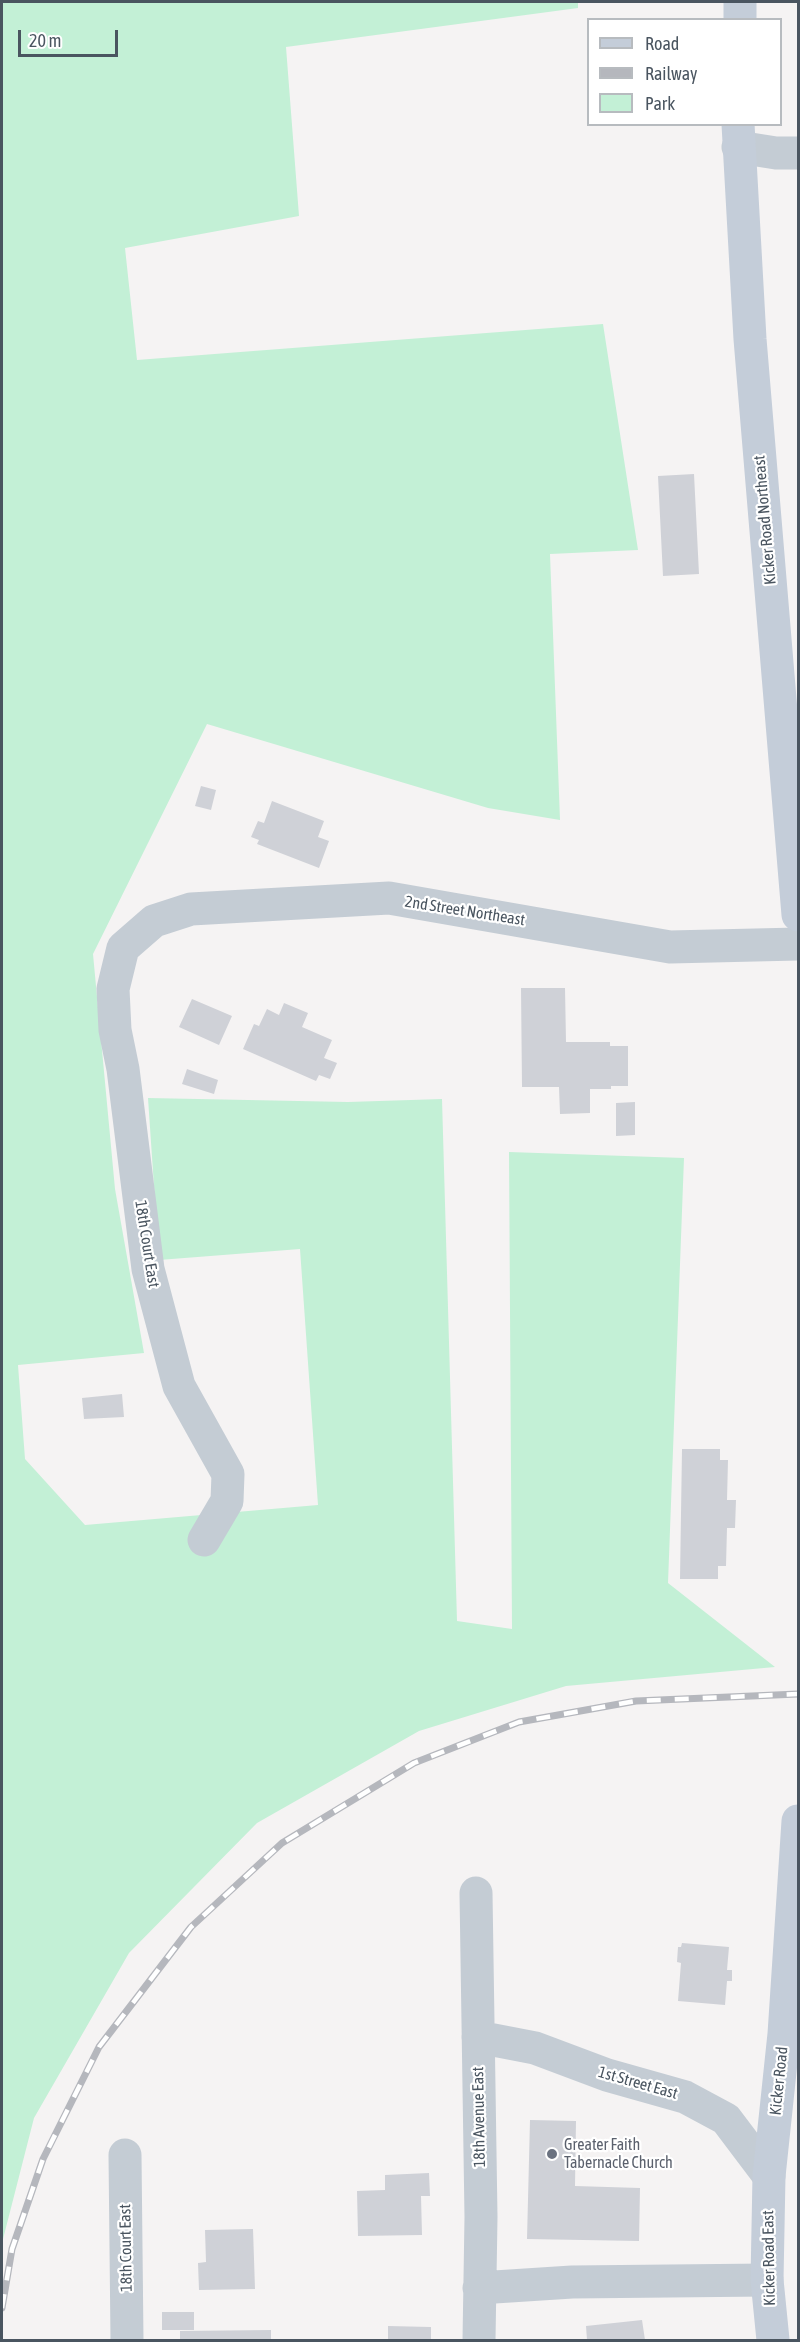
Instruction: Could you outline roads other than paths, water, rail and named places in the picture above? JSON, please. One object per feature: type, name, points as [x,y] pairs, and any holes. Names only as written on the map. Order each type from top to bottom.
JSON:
[{"type":"main road","points":[[740,2],[740,18]]},
{"type":"main road","name":"Kicker Road Northeast","points":[[738,136],[750,339],[798,915]]},
{"type":"main road","name":"Kicker Road","points":[[769,2176],[795,1915],[798,1821]]},
{"type":"main road","name":"Kicker Road East","points":[[769,2176],[767,2280],[773,2340]]},
{"type":"street","points":[[738,136],[776,153],[798,153]]},
{"type":"street","name":"2nd Street Northeast","points":[[137,935],[153,921],[191,909],[389,898],[670,947],[798,945]]},
{"type":"street","name":"18th Court East","points":[[137,935],[123,948],[112,989],[115,1030],[123,1069],[148,1269],[179,1386],[228,1474],[227,1501],[204,1540]]},
{"type":"street","name":"18th Avenue East","points":[[476,1893],[481,2217],[479,2340]]},
{"type":"street","name":"1st Street East","points":[[478,2037],[535,2048],[607,2075],[685,2097],[726,2119],[769,2176]]},
{"type":"street","name":"18th Court East","points":[[125,2156],[127,2340]]},
{"type":"street","points":[[479,2288],[572,2282],[767,2280]]},
{"type":"railway","points":[[2,2308],[12,2249],[43,2159],[99,2047],[191,1927],[282,1843],[414,1763],[519,1722],[636,1701],[798,1694]]},
{"type":"place","name":"Greater Faith Tabernacle Church","points":[[552,2154]]}]
